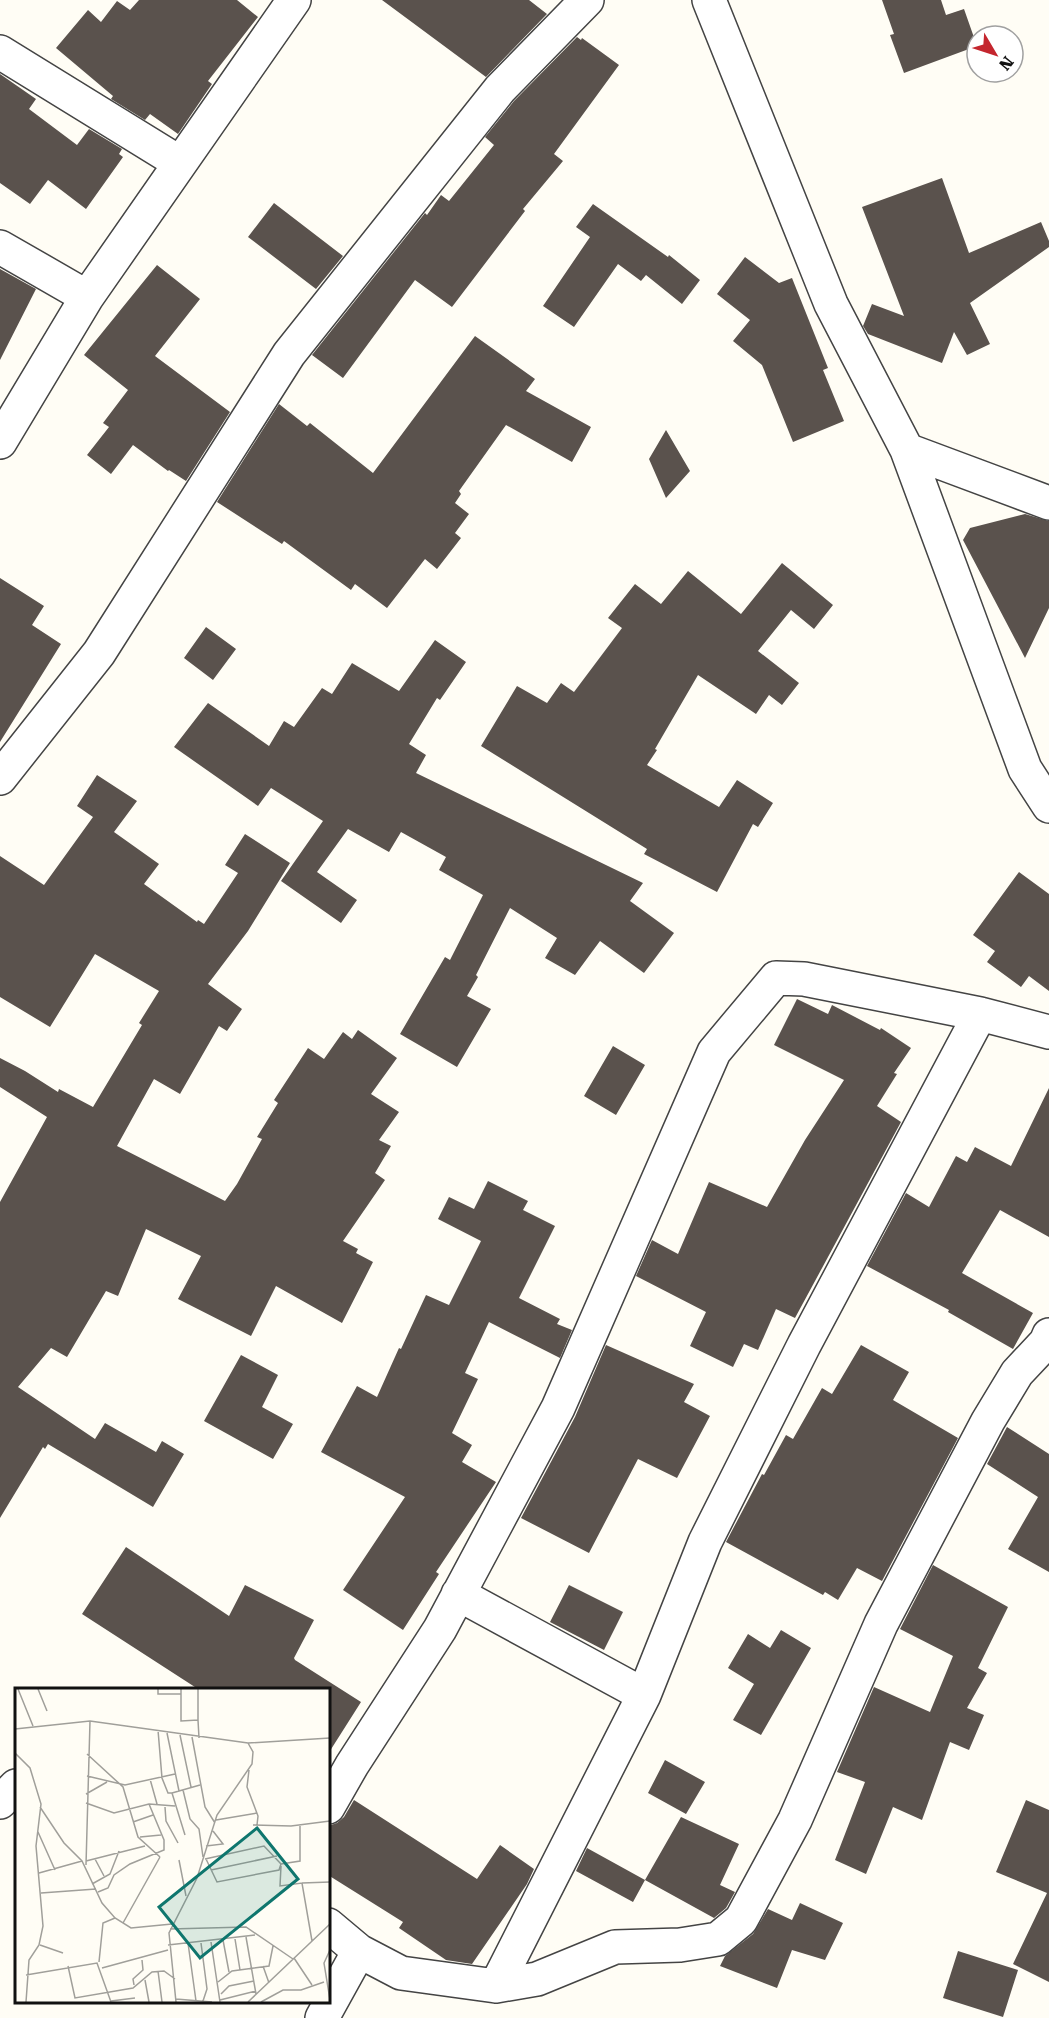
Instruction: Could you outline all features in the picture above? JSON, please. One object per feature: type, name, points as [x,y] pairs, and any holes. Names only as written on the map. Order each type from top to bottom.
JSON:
[{"type":"street","points":[[0,442],[87,297],[294,0]]},
{"type":"street","points":[[0,778],[99,653],[289,354],[500,89],[587,0]]},
{"type":"street","points":[[709,0],[831,304],[907,450],[1025,769],[1049,806]]},
{"type":"street","points":[[0,52],[180,163]]},
{"type":"street","points":[[0,247],[87,297]]},
{"type":"street","points":[[907,450],[1049,503]]},
{"type":"street","points":[[330,1804],[352,1765],[440,1629],[558,1408],[714,1052],[776,978],[804,979],[980,1014],[1049,1032]]},
{"type":"street","points":[[496,1986],[644,1695],[705,1542],[804,1345],[980,1014]]},
{"type":"street","points":[[330,1927],[359,1951],[401,1973],[496,1986],[537,1979],[615,1947],[680,1945],[718,1940],[741,1920],[795,1820],[892,1604],[988,1421],[1017,1373],[1046,1342],[1049,1335]]},
{"type":"street","points":[[458,1594],[644,1695]]},
{"type":"street","points":[[0,1802],[15,1787]]},
{"type":"street","points":[[322,2018],[359,1951]]},
{"type":"building","points":[[139,0],[237,0],[258,17],[208,81],[212,84],[178,134],[150,114],[145,120],[111,99],[113,96],[56,48],[88,10],[101,22],[117,1],[130,10]]},
{"type":"building","points":[[382,0],[529,0],[547,14],[486,77]]},
{"type":"building","points":[[882,0],[941,0],[946,15],[964,9],[969,24],[965,24],[965,50],[904,73],[890,35],[894,34]]},
{"type":"building","points":[[577,37],[581,40],[582,38],[619,65],[554,154],[563,161],[523,209],[525,211],[452,307],[415,280],[343,378],[312,355],[425,213],[427,215],[441,195],[449,201],[494,145],[485,137],[514,101]]},
{"type":"building","points":[[0,74],[36,99],[29,109],[77,145],[89,129],[122,149],[119,154],[123,157],[86,209],[48,180],[30,204],[0,183]]},
{"type":"building","points":[[942,178],[969,253],[1041,222],[1049,241],[1049,247],[970,303],[990,344],[967,355],[954,332],[942,363],[868,334],[863,326],[872,304],[904,316],[862,207]]},
{"type":"building","points":[[274,203],[343,256],[316,289],[248,237]]},
{"type":"building","points":[[593,204],[668,257],[669,255],[700,280],[682,304],[646,275],[641,281],[618,264],[574,327],[543,306],[590,237],[576,227]]},
{"type":"building","points":[[745,257],[779,283],[792,278],[828,368],[823,370],[844,421],[793,442],[762,365],[733,341],[750,320],[717,294]]},
{"type":"building","points":[[157,265],[200,299],[155,356],[230,412],[186,481],[168,471],[133,445],[111,474],[87,455],[109,427],[103,423],[128,390],[84,355]]},
{"type":"building","points":[[0,269],[36,289],[0,360]]},
{"type":"building","points":[[475,336],[535,379],[526,391],[591,427],[572,462],[506,425],[459,491],[461,494],[455,503],[469,514],[455,533],[461,538],[437,569],[425,559],[387,608],[355,584],[351,590],[284,541],[282,544],[217,502],[279,404],[307,426],[310,423],[373,473]]},
{"type":"building","points":[[666,430],[690,471],[666,498],[649,459]]},
{"type":"building","points":[[1025,514],[1049,521],[1049,608],[1025,658],[963,540],[970,528]]},
{"type":"building","points":[[782,563],[833,605],[814,629],[791,610],[758,651],[799,683],[782,705],[769,695],[756,714],[698,675],[647,765],[719,807],[737,780],[773,803],[758,827],[753,824],[717,892],[644,854],[647,849],[481,746],[517,686],[547,703],[561,683],[574,692],[622,628],[608,618],[635,584],[661,604],[688,571],[741,614]]},
{"type":"building","points":[[0,578],[44,606],[32,625],[61,644],[0,742]]},
{"type":"building","points":[[206,627],[236,649],[213,680],[184,658]]},
{"type":"building","points":[[435,640],[466,662],[440,700],[437,698],[409,744],[426,755],[416,773],[643,883],[630,901],[674,933],[644,973],[600,941],[575,975],[545,958],[557,938],[510,908],[467,996],[491,1009],[457,1067],[400,1034],[445,957],[450,960],[483,895],[439,870],[446,857],[401,832],[389,852],[348,829],[317,872],[357,900],[341,923],[281,881],[323,821],[271,788],[258,806],[174,747],[208,703],[269,746],[284,721],[294,727],[322,688],[332,694],[352,663],[399,691]]},
{"type":"building","points":[[97,775],[137,801],[114,832],[159,864],[144,884],[197,922],[198,920],[204,924],[238,873],[225,865],[245,834],[290,863],[248,931],[208,984],[242,1009],[227,1031],[219,1026],[180,1094],[154,1079],[117,1146],[225,1201],[262,1139],[257,1137],[278,1103],[274,1100],[308,1048],[324,1059],[343,1032],[352,1039],[358,1030],[397,1058],[371,1094],[399,1112],[379,1140],[391,1146],[375,1173],[385,1180],[343,1241],[358,1249],[356,1253],[373,1262],[342,1323],[276,1286],[251,1336],[178,1299],[201,1256],[146,1229],[118,1296],[106,1291],[67,1357],[51,1348],[18,1387],[95,1439],[105,1423],[156,1452],[162,1441],[184,1454],[153,1507],[48,1444],[45,1449],[43,1447],[0,1518],[0,1202],[47,1117],[0,1087],[0,1058],[58,1092],[59,1089],[93,1107],[142,1025],[139,1023],[159,991],[95,954],[50,1027],[0,997],[0,856],[44,885],[93,817],[77,806]]},
{"type":"building","points":[[1019,872],[1049,894],[1049,991],[1029,976],[1021,987],[987,962],[995,951],[973,935]]},
{"type":"building","points":[[797,999],[828,1014],[832,1005],[880,1030],[881,1028],[911,1048],[894,1073],[897,1074],[877,1106],[901,1122],[795,1318],[776,1309],[758,1350],[744,1344],[733,1367],[690,1346],[706,1312],[636,1276],[652,1240],[678,1254],[709,1182],[767,1207],[805,1140],[844,1080],[774,1045]]},
{"type":"building","points":[[613,1046],[645,1065],[616,1115],[584,1096]]},
{"type":"building","points":[[1049,1088],[1049,1237],[1000,1210],[962,1273],[1033,1313],[1013,1349],[948,1312],[949,1310],[867,1266],[906,1193],[929,1207],[956,1156],[967,1162],[975,1147],[1011,1166]]},
{"type":"building","points":[[488,1181],[528,1201],[523,1210],[555,1226],[519,1298],[560,1319],[557,1324],[572,1330],[560,1358],[489,1322],[465,1373],[478,1379],[452,1433],[472,1445],[462,1462],[496,1482],[436,1572],[439,1574],[403,1630],[343,1590],[405,1497],[321,1452],[357,1386],[377,1397],[426,1295],[449,1305],[481,1241],[438,1219],[449,1197],[474,1209]]},
{"type":"building","points":[[606,1345],[694,1384],[684,1402],[710,1416],[677,1478],[638,1459],[589,1553],[521,1518],[575,1417]]},
{"type":"building","points":[[861,1345],[909,1372],[893,1400],[958,1438],[882,1581],[857,1568],[838,1600],[825,1592],[823,1595],[726,1542],[762,1474],[764,1475],[786,1435],[793,1439],[822,1388],[832,1394]]},
{"type":"building","points":[[241,1355],[278,1375],[262,1407],[293,1424],[273,1459],[204,1421]]},
{"type":"building","points":[[1007,1427],[1049,1454],[1049,1572],[1008,1549],[1038,1497],[987,1464]]},
{"type":"building","points":[[126,1547],[229,1616],[245,1585],[314,1620],[295,1660],[361,1702],[330,1751],[330,1688],[196,1688],[82,1614]]},
{"type":"building","points":[[933,1565],[1008,1607],[978,1668],[987,1673],[967,1708],[984,1715],[969,1750],[950,1742],[922,1820],[893,1807],[866,1874],[835,1860],[865,1782],[837,1772],[874,1687],[930,1712],[953,1656],[900,1629]]},
{"type":"building","points":[[569,1585],[623,1612],[604,1650],[550,1622]]},
{"type":"building","points":[[781,1630],[811,1648],[761,1735],[733,1720],[754,1684],[728,1668],[748,1634],[770,1648]]},
{"type":"building","points":[[665,1760],[705,1782],[686,1814],[648,1793]]},
{"type":"building","points":[[354,1800],[477,1879],[500,1845],[534,1869],[527,1884],[472,1964],[446,1960],[399,1928],[403,1922],[330,1876],[330,1825],[344,1817]]},
{"type":"building","points":[[1026,1800],[1049,1810],[1049,1982],[1013,1964],[1047,1893],[996,1872]]},
{"type":"building","points":[[681,1817],[739,1844],[720,1885],[735,1892],[726,1908],[714,1918],[645,1880]]},
{"type":"building","points":[[587,1848],[645,1880],[633,1902],[576,1871]]},
{"type":"building","points":[[800,1903],[843,1923],[825,1960],[792,1950],[777,1988],[720,1966],[725,1956],[753,1934],[768,1909],[792,1920]]},
{"type":"building","points":[[958,1951],[1018,1970],[1003,2017],[943,1998]]}]
